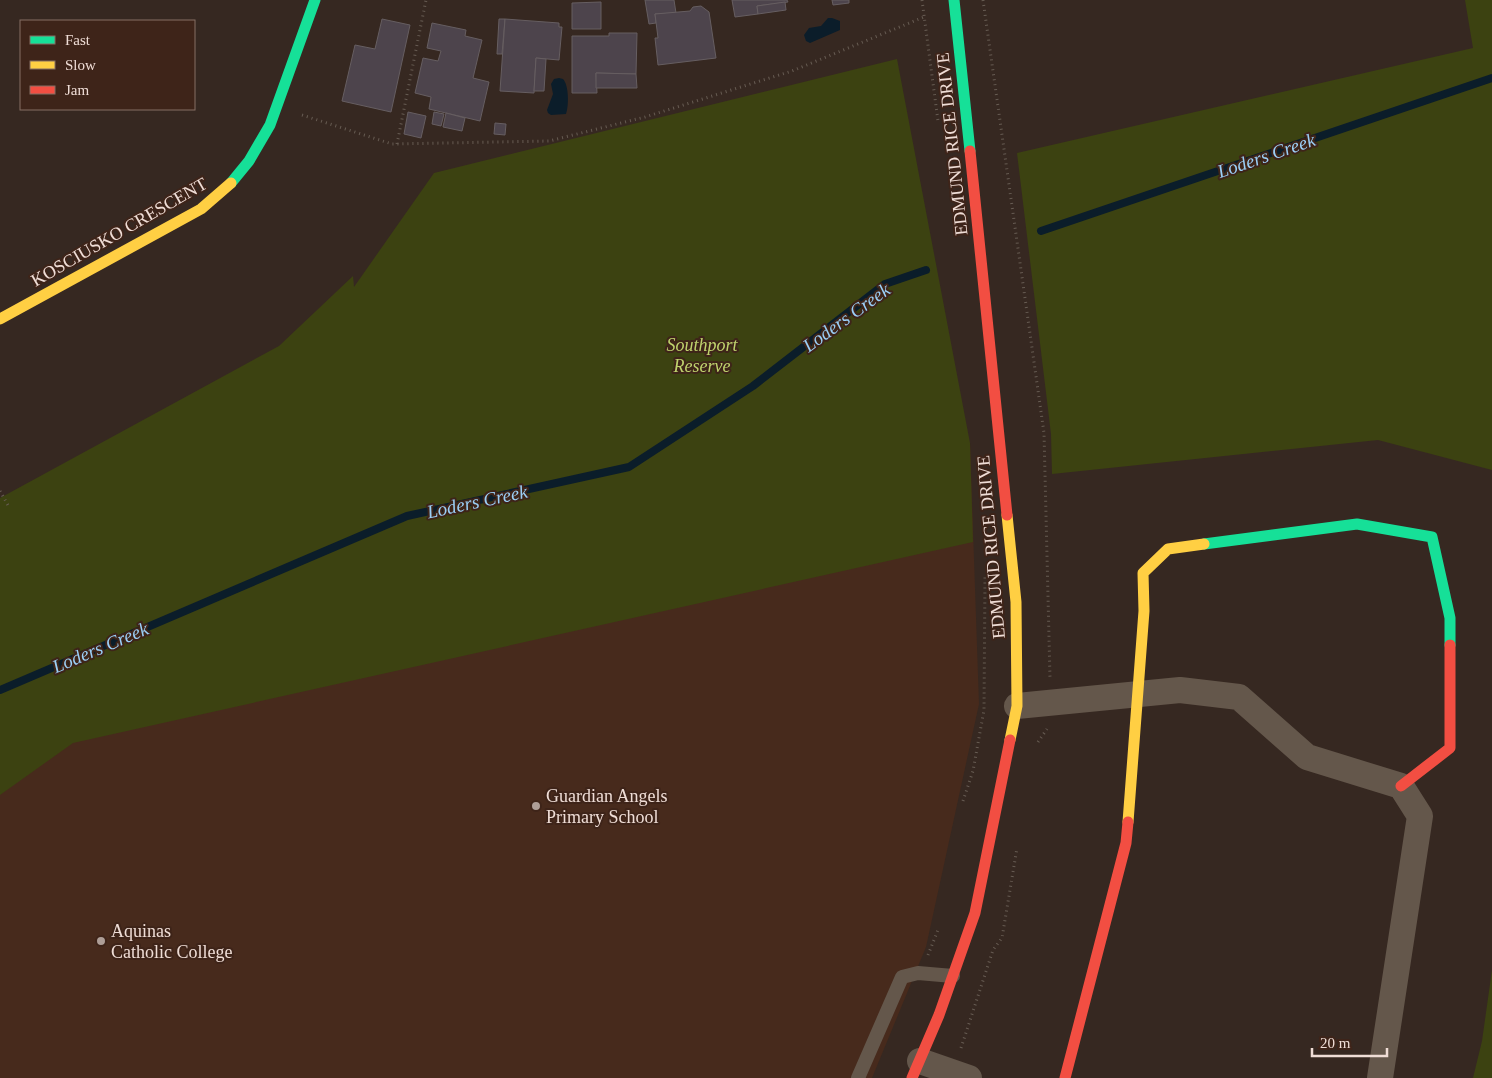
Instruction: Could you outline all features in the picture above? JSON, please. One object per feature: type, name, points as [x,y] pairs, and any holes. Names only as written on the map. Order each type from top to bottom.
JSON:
[{"type":"street","name":"KOSCIUSKO CRESCENT","points":[[0,319],[201,209],[222,193],[245,169],[261,145],[278,107],[315,0]]},
{"type":"street","name":"EDMUND RICE DRIVE","points":[[916,1070],[940,1015],[975,914],[1017,706],[1016,602],[954,0]]},
{"type":"street","points":[[1065,1078],[1126,843],[1144,611],[1143,573],[1168,549],[1357,524],[1432,537],[1450,618],[1450,748],[1400,786]]},
{"type":"street","points":[[1017,706],[1180,690],[1240,697],[1307,757],[1400,786],[1420,816],[1380,1078]]},
{"type":"street","points":[[916,1070],[969,1078]]},
{"type":"lane","points":[[858,1078],[902,977],[918,973],[953,976]]},
{"type":"path","points":[[397,144],[426,0]]},
{"type":"path","points":[[922,0],[939,129]]},
{"type":"path","points":[[278,107],[392,144],[549,140],[645,117],[792,71],[924,17]]},
{"type":"path","points":[[0,491],[9,507]]},
{"type":"path","points":[[963,801],[973,771],[984,710],[985,568]]},
{"type":"shaded area","name":"Guardian Angels Primary School","points":[[970,443],[979,704],[926,947],[872,1078],[0,1078],[0,658]]},
{"type":"green space","points":[[1465,0],[1492,0],[1492,470],[1378,440],[1052,474],[1051,434],[1017,153],[1473,48]]},
{"type":"green space","name":"Southport Reserve","points":[[897,59],[970,443],[973,542],[73,743],[0,795],[0,498],[279,346],[353,276],[354,287],[434,173]]},
{"type":"green space","points":[[1492,970],[1492,1078],[1473,1078],[1482,1041]]},
{"type":"water","points":[[828,18],[840,21],[840,30],[810,43],[806,41],[804,35],[809,28],[821,26]]},
{"type":"water","points":[[554,79],[563,79],[566,86],[568,96],[567,110],[566,114],[551,115],[547,110],[553,94],[551,84]]},
{"type":"building","points":[[645,0],[674,0],[676,13],[655,14],[656,23],[649,24]]},
{"type":"building","points":[[732,0],[787,0],[788,2],[757,6],[758,14],[735,17]]},
{"type":"building","points":[[832,0],[849,0],[849,3],[833,5]]},
{"type":"building","points":[[601,2],[601,29],[572,29],[572,3]]},
{"type":"building","points":[[785,2],[786,10],[758,14],[757,6]]},
{"type":"building","points":[[701,6],[709,12],[716,58],[658,65],[655,38],[658,38],[655,14],[690,11],[693,7]]},
{"type":"building","points":[[382,19],[410,25],[391,112],[342,101],[355,45],[375,49]]},
{"type":"building","points":[[499,19],[505,19],[502,54],[497,54]]},
{"type":"building","points":[[505,19],[559,23],[559,27],[562,27],[559,60],[536,58],[534,93],[500,91]]},
{"type":"building","points":[[432,23],[466,30],[465,36],[482,40],[473,78],[489,82],[480,121],[429,109],[431,97],[415,93],[423,58],[438,61],[441,51],[427,48]]},
{"type":"building","points":[[609,33],[637,33],[636,74],[596,73],[597,93],[572,93],[572,36],[609,36]]},
{"type":"building","points":[[536,58],[546,59],[544,91],[534,91]]},
{"type":"building","points":[[596,73],[636,74],[637,88],[596,88]]},
{"type":"building","points":[[408,112],[426,116],[421,138],[404,134]]},
{"type":"building","points":[[434,112],[444,114],[441,126],[432,124]]},
{"type":"building","points":[[446,113],[465,118],[462,131],[443,127]]},
{"type":"building","points":[[495,123],[506,124],[505,135],[494,134]]},
{"type":"waterway","name":"Loders Creek","points":[[1041,231],[1492,78]]},
{"type":"waterway","name":"Loders Creek","points":[[0,690],[407,516],[629,467],[753,386],[885,284],[926,270]]},
{"type":"traffic: fast","points":[[231,183],[249,161],[270,125],[315,0]]},
{"type":"traffic: fast","points":[[954,0],[970,151]]},
{"type":"traffic: fast","points":[[1204,544],[1357,524],[1432,537],[1450,618],[1450,645]]},
{"type":"traffic: slow","points":[[0,319],[201,209],[231,183]]},
{"type":"traffic: slow","points":[[1007,515],[1016,602],[1017,706],[1010,740]]},
{"type":"traffic: slow","points":[[1128,822],[1144,611],[1143,573],[1168,549],[1204,544]]},
{"type":"traffic: jam","points":[[970,151],[1007,515]]},
{"type":"traffic: jam","points":[[1401,786],[1450,748],[1450,645]]},
{"type":"traffic: jam","points":[[912,1078],[939,1015],[975,913],[1010,740]]},
{"type":"traffic: jam","points":[[1065,1078],[1126,843],[1128,822]]},
{"type":"place","name":"Guardian Angels Primary School","points":[[536,806]]},
{"type":"place","name":"Aquinas Catholic College","points":[[101,941]]}]
